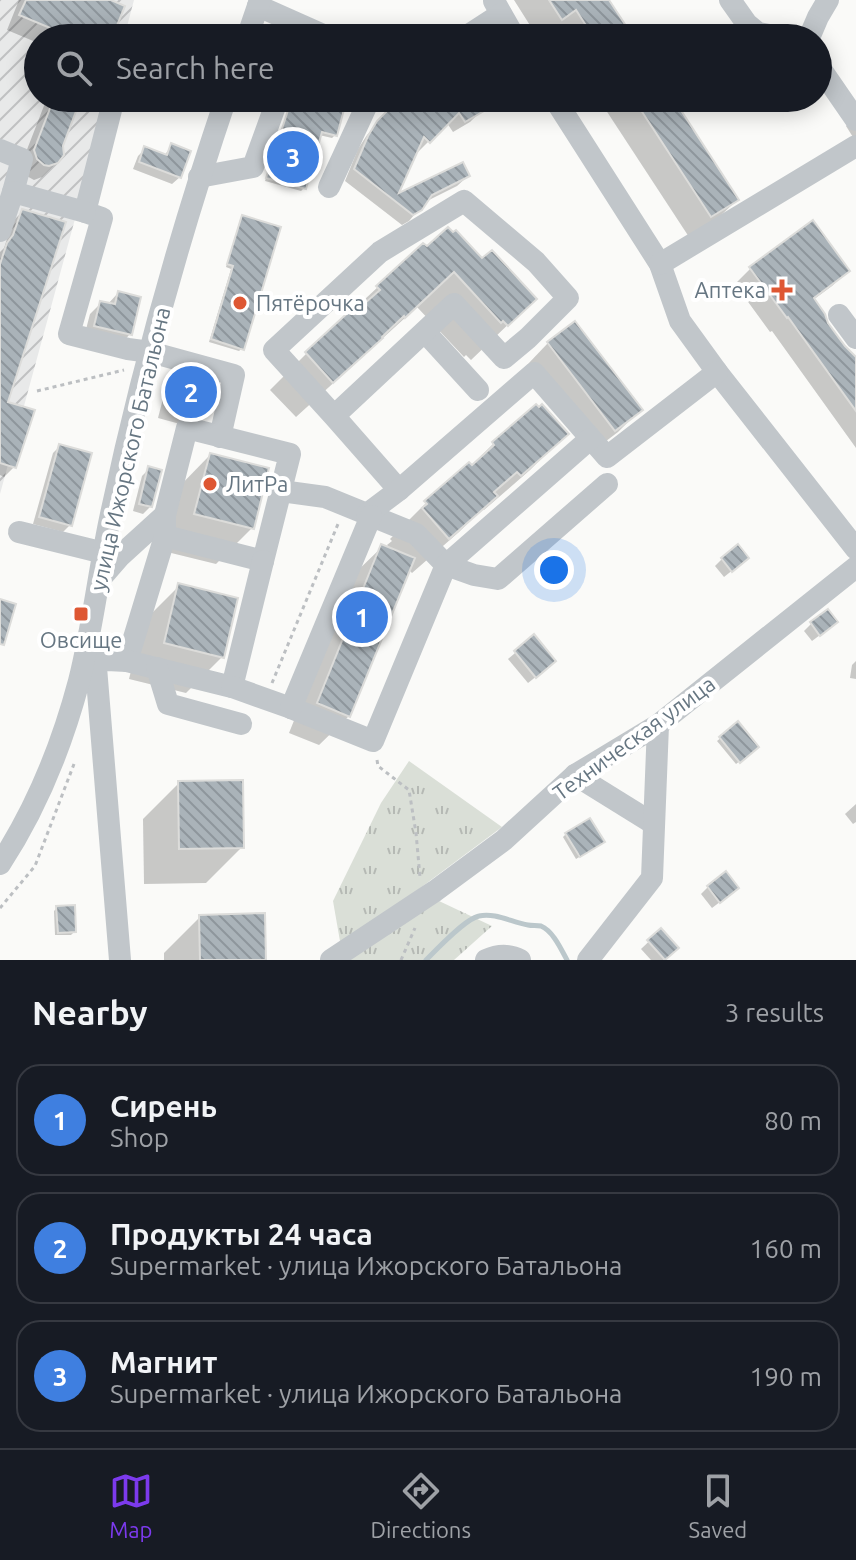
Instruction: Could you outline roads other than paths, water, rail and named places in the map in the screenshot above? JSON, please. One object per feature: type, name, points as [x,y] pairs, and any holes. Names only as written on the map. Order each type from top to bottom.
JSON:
[{"type":"street","points":[[730,0],[747,24]]},
{"type":"street","points":[[815,24],[828,0]]},
{"type":"street","points":[[252,24],[259,3],[298,24]]},
{"type":"street","points":[[479,24],[497,7]]},
{"type":"street","points":[[832,82],[852,107]]},
{"type":"street","points":[[85,212],[110,112]]},
{"type":"street","name":"улица Ижорского Батальона","points":[[0,864],[30,813],[59,746],[79,680],[111,515],[150,352],[199,177],[221,112]]},
{"type":"street","points":[[199,177],[253,167],[273,112]]},
{"type":"street","points":[[329,187],[364,112]]},
{"type":"street","points":[[563,112],[660,264],[680,321],[856,549]]},
{"type":"street","points":[[660,264],[856,146]]},
{"type":"street","points":[[0,150],[22,159],[0,231]]},
{"type":"street","points":[[13,192],[102,218],[69,334],[234,375],[220,437]]},
{"type":"street","points":[[334,416],[454,304],[504,358],[568,298],[536,262],[464,201],[380,252],[274,350],[399,490]]},
{"type":"street","points":[[839,315],[856,338]]},
{"type":"street","points":[[425,332],[478,390]]},
{"type":"street","points":[[291,708],[361,512],[399,490],[534,373],[607,457],[717,372]]},
{"type":"street","points":[[127,661],[165,526],[187,428],[290,454],[232,687]]},
{"type":"street","points":[[96,663],[127,661],[232,687],[373,741],[446,565],[590,439]]},
{"type":"street","points":[[281,491],[325,497],[416,534],[446,565],[498,579],[607,484]]},
{"type":"street","points":[[165,526],[263,561]]},
{"type":"street","points":[[98,581],[120,556],[165,526]]},
{"type":"street","points":[[19,532],[104,553]]},
{"type":"street","name":"Техническая улица","points":[[331,960],[418,903],[504,840],[575,775],[658,725],[856,567]]},
{"type":"street","name":"улица Ижорского Батальона","points":[[92,618],[120,960]]},
{"type":"street","points":[[157,668],[168,704],[241,724]]},
{"type":"street","points":[[588,960],[652,878],[658,725]]},
{"type":"street","points":[[575,775],[654,824]]},
{"type":"street","points":[[486,960],[496,956],[514,956],[520,960]]},
{"type":"waterway","points":[[426,960],[466,923],[485,915],[545,928],[567,960]]},
{"type":"place","name":"Магнит","points":[[293,157]]},
{"type":"place","name":"Аптека","points":[[782,290]]},
{"type":"place","name":"Пятёрочка","points":[[240,303]]},
{"type":"place","name":"Продукты 24 часа","points":[[191,392]]},
{"type":"place","name":"ЛитРа","points":[[210,484]]},
{"type":"place","name":"Овсище","points":[[81,614]]},
{"type":"place","name":"Сирень","points":[[362,617]]}]
